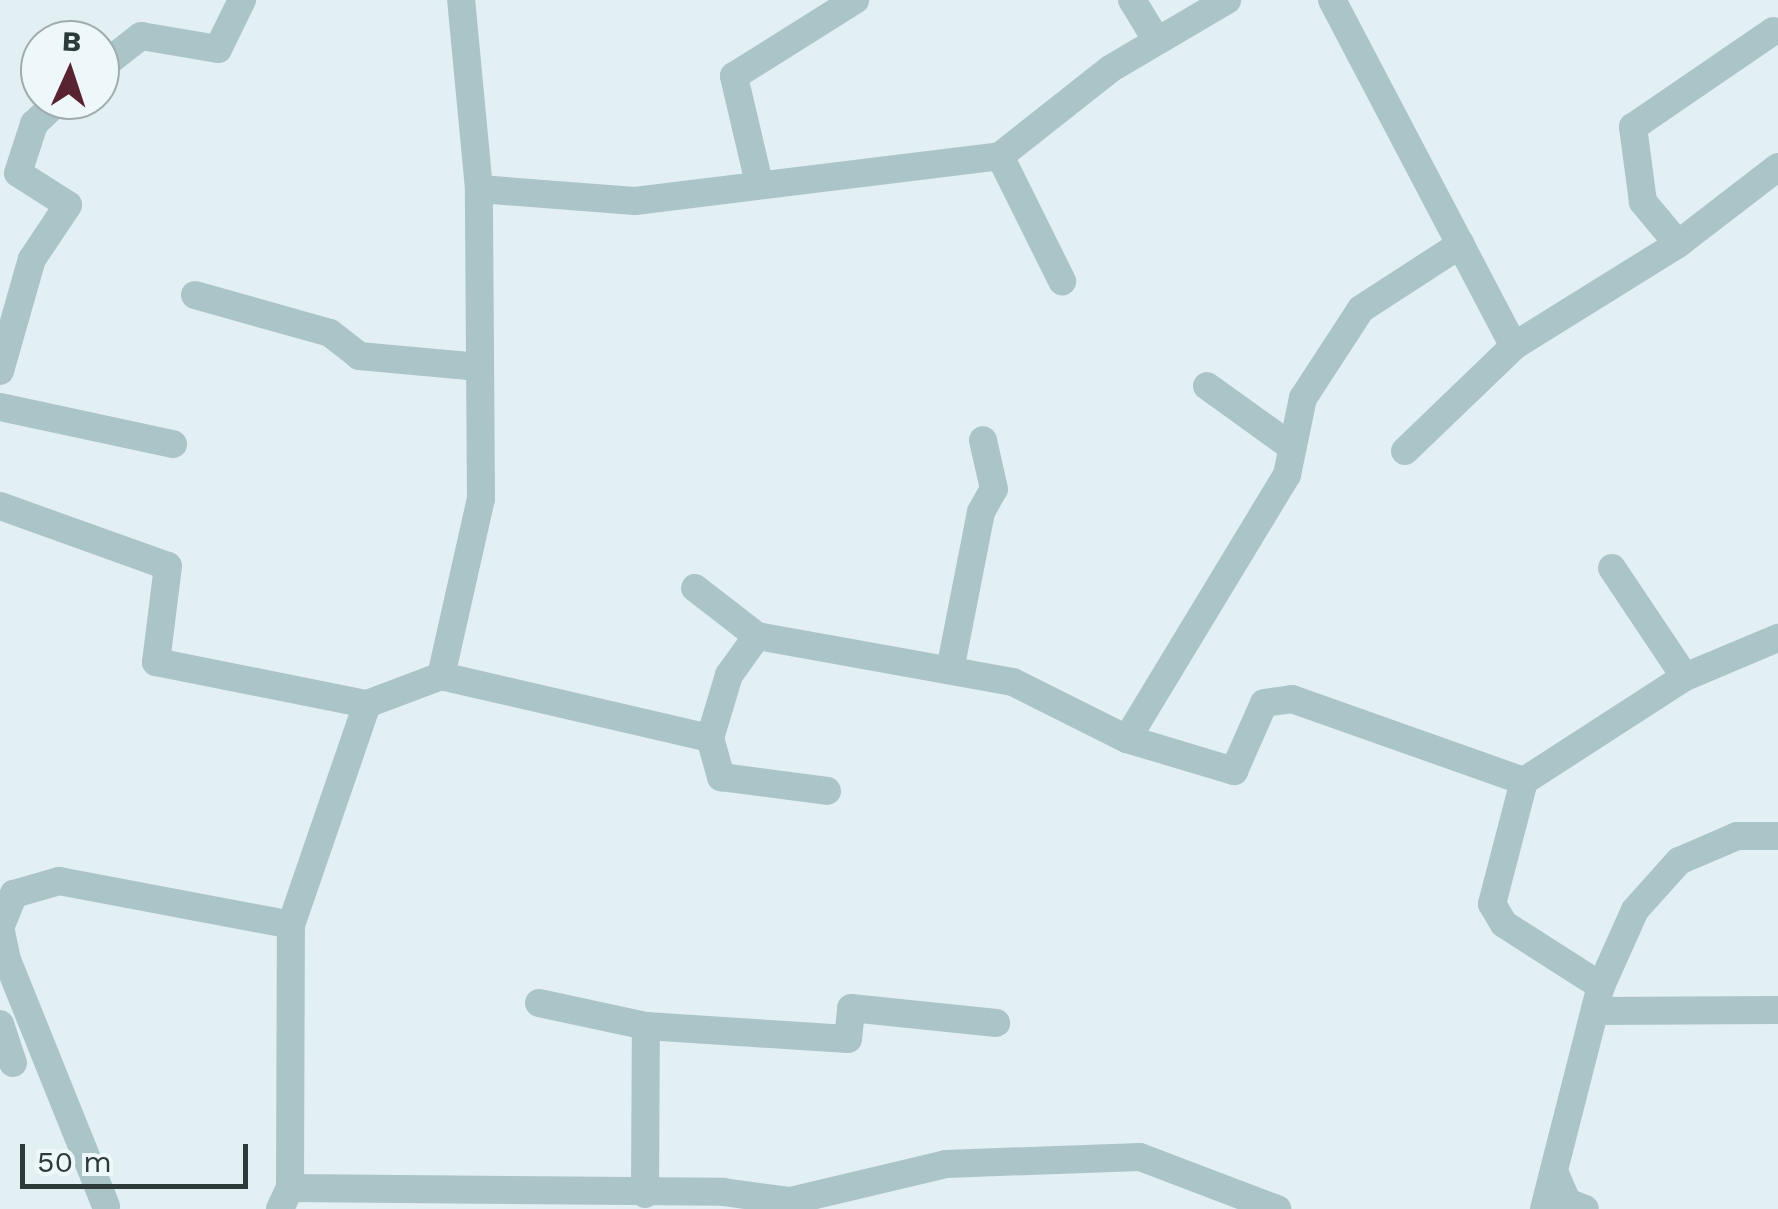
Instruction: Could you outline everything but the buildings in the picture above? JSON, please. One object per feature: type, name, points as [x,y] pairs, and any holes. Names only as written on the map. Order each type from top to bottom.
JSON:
[{"type":"street","points":[[120,52],[141,36],[218,48],[242,0]]},
{"type":"street","points":[[441,676],[481,500],[479,189],[461,0]]},
{"type":"street","points":[[760,183],[734,76],[855,0]]},
{"type":"street","points":[[1132,0],[1157,41]]},
{"type":"street","points":[[479,189],[634,200],[1000,156],[1157,41],[1228,0]]},
{"type":"street","points":[[1332,0],[1514,346]]},
{"type":"street","points":[[1678,244],[1642,202],[1633,127],[1773,31]]},
{"type":"street","points":[[0,370],[32,259],[68,205],[18,173],[38,120]]},
{"type":"street","points":[[1000,156],[1062,281]]},
{"type":"street","points":[[1405,451],[1514,346],[1678,244],[1778,167]]},
{"type":"street","points":[[1127,739],[1287,475],[1302,398],[1361,309],[1460,244]]},
{"type":"street","points":[[196,295],[330,333],[359,356],[480,367]]},
{"type":"street","points":[[1207,386],[1292,447]]},
{"type":"street","points":[[0,407],[174,444]]},
{"type":"street","points":[[950,670],[980,512],[994,488],[983,440]]},
{"type":"street","points":[[0,506],[168,566],[156,662],[368,704],[441,676],[710,738]]},
{"type":"street","points":[[1612,568],[1685,677]]},
{"type":"street","points":[[695,588],[756,636],[1013,682],[1127,739],[1234,772],[1264,703],[1292,699],[1524,780]]},
{"type":"street","points":[[756,636],[729,675],[710,738],[721,777],[827,792]]},
{"type":"street","points":[[1778,638],[1685,677],[1524,780],[1492,904],[1504,924],[1598,998],[1778,1010]]},
{"type":"street","points":[[368,704],[290,924],[285,1198],[644,1194],[790,1202],[946,1164],[1140,1157],[1277,1209]]},
{"type":"street","points":[[1544,1209],[1598,998],[1635,910],[1680,861],[1736,836],[1778,836]]},
{"type":"street","points":[[106,1206],[7,960],[0,928],[7,894],[59,881],[290,924]]},
{"type":"street","points":[[539,1003],[646,1026],[848,1038],[850,1008],[996,1023]]},
{"type":"street","points":[[0,1024],[13,1063]]},
{"type":"street","points":[[644,1194],[646,1026]]},
{"type":"street","points":[[1554,1171],[1567,1202],[1585,1209]]}]
